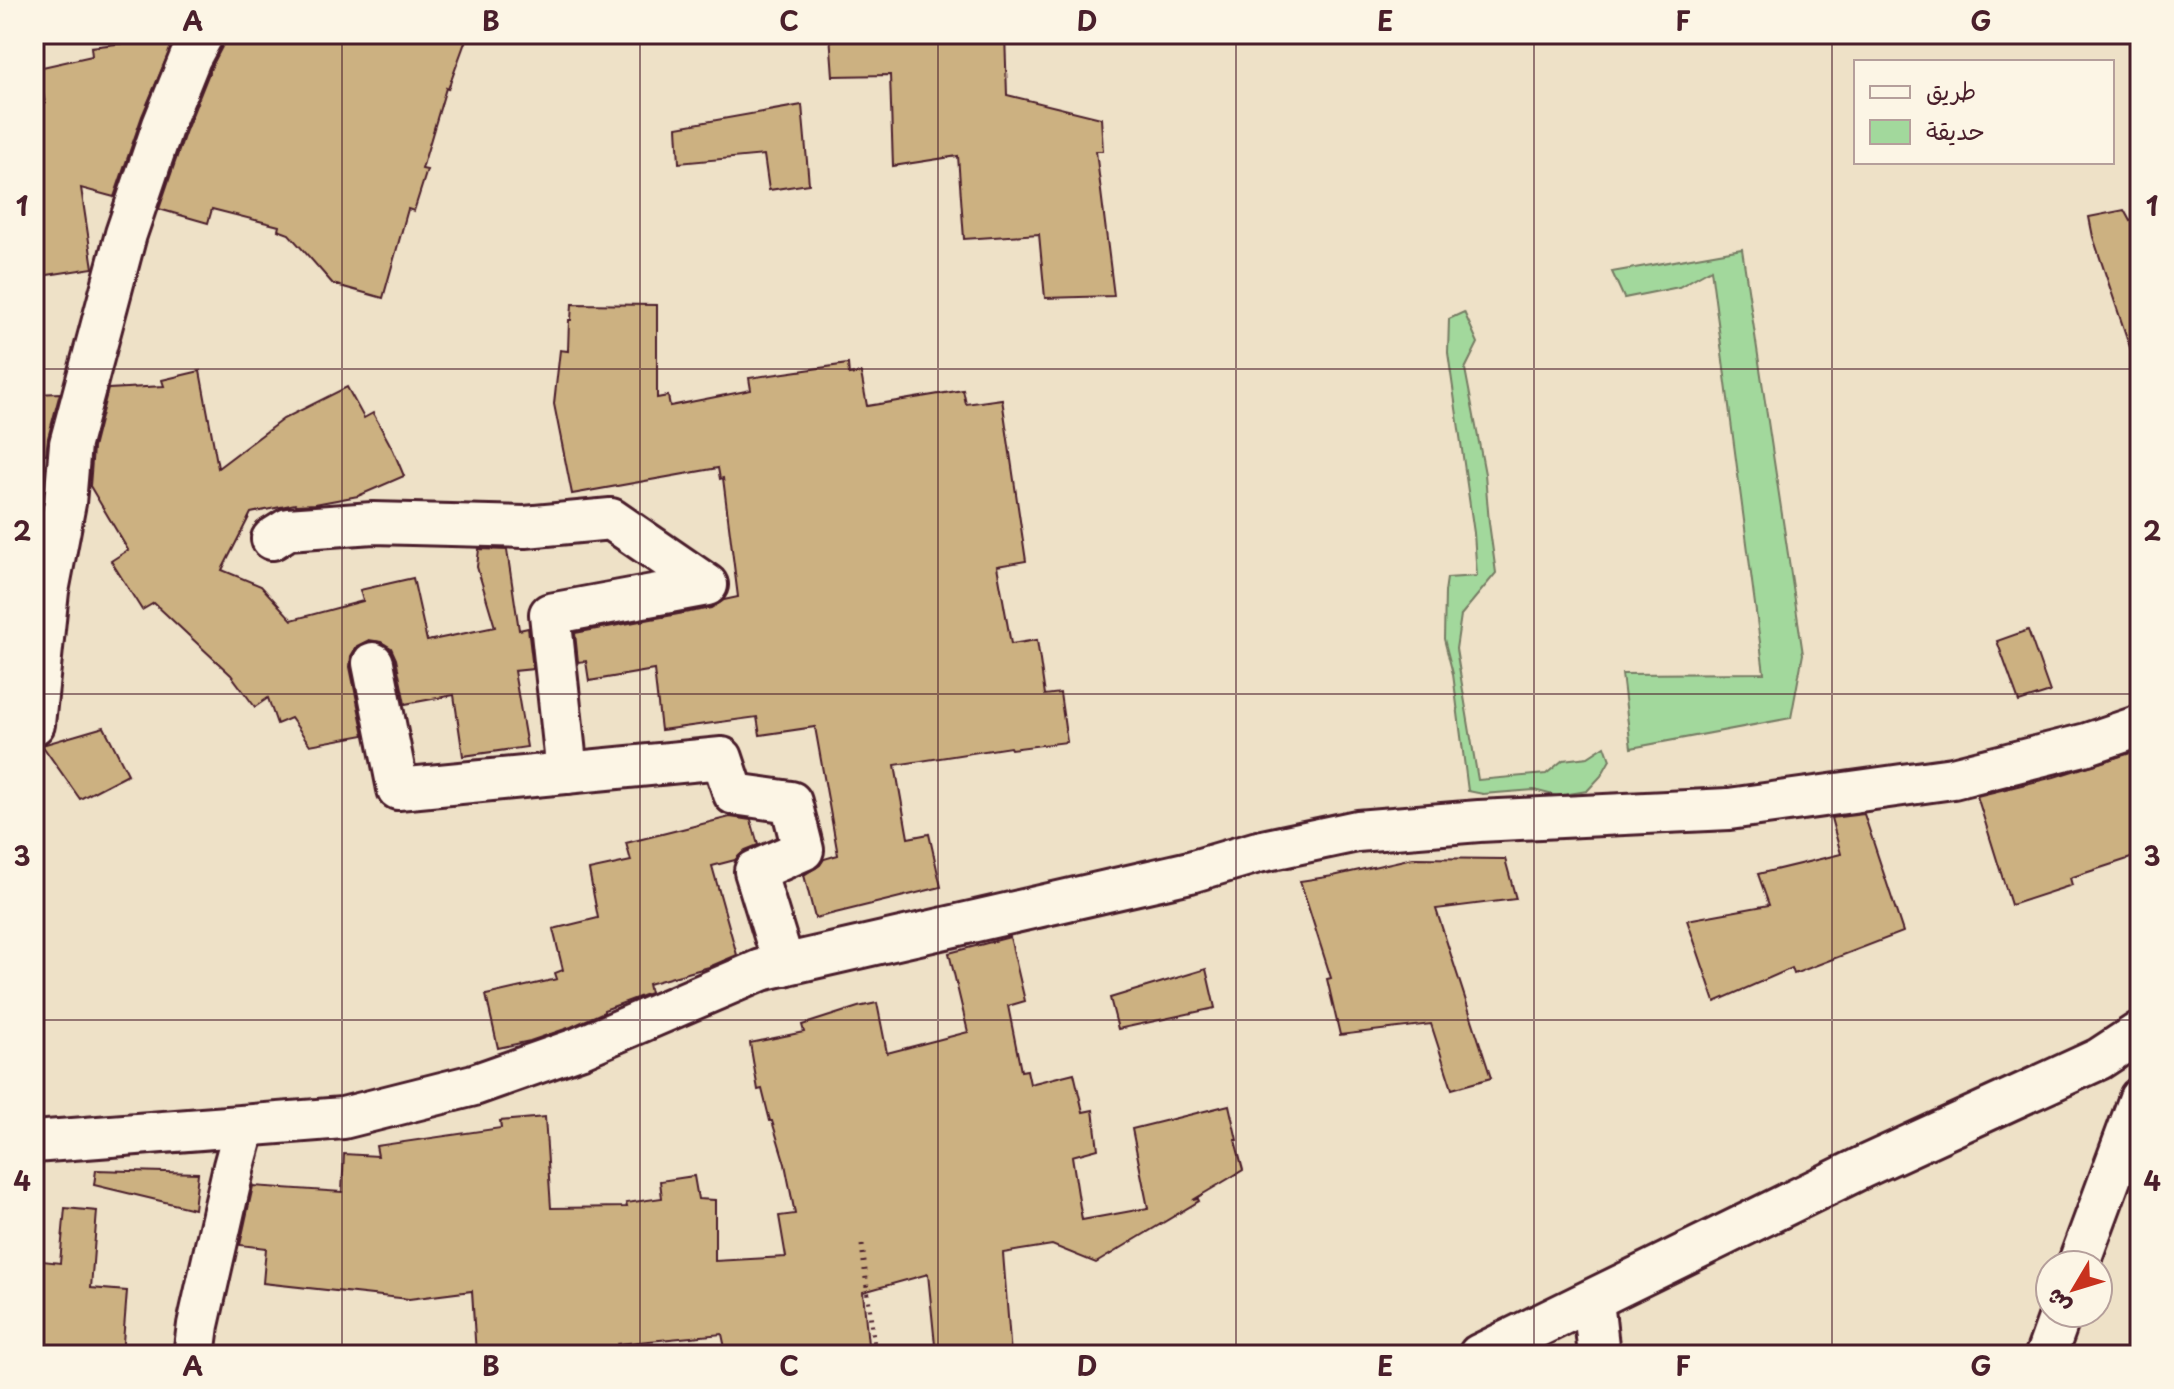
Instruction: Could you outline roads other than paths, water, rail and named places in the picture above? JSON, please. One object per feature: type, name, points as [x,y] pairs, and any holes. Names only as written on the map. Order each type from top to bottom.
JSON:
[{"type":"street","points":[[34,724],[48,591],[65,503],[70,444],[126,234],[163,125],[203,34]]},
{"type":"street","points":[[272,539],[288,529],[373,523],[525,527],[611,519],[707,585],[550,614],[567,773]]},
{"type":"street","points":[[373,663],[398,789],[722,758],[734,794],[791,802],[803,850],[755,871],[784,965]]},
{"type":"street","points":[[34,1142],[343,1118],[474,1085],[579,1048],[761,970],[1357,831],[1479,821],[1729,809],[1953,778],[2087,744],[2140,726]]},
{"type":"street","points":[[1479,1355],[1863,1167],[2099,1059],[2140,1032]]},
{"type":"street","points":[[2084,1249],[2140,1098]]},
{"type":"street","points":[[194,1355],[198,1325],[245,1126]]},
{"type":"street","points":[[1593,1301],[1599,1355]]},
{"type":"street","points":[[2046,1355],[2055,1329]]}]
